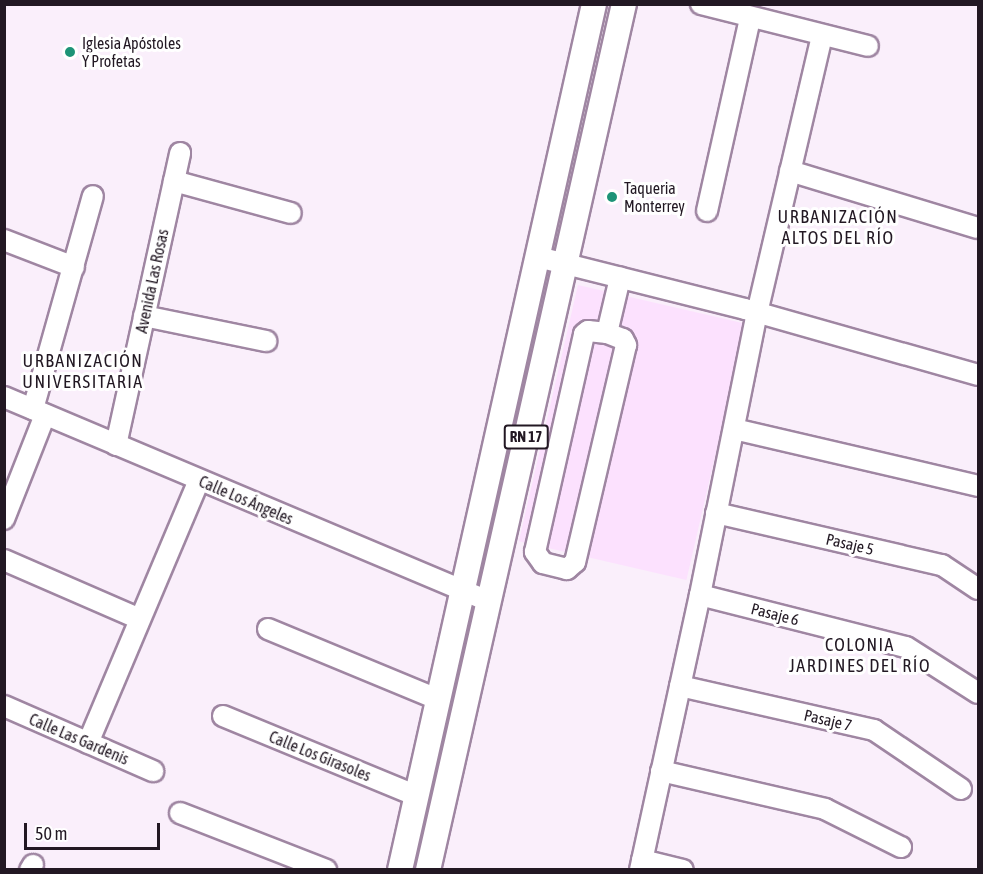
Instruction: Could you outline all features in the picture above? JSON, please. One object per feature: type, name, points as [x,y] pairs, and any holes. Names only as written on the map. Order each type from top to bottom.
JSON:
[{"type":"main road","name":"RN 17","points":[[400,870],[594,4]]},
{"type":"main road","name":"RN 17","points":[[428,870],[624,4]]},
{"type":"street","points":[[701,4],[750,19],[868,46]]},
{"type":"street","points":[[706,212],[750,19]]},
{"type":"street","points":[[683,870],[641,865],[700,595],[757,313],[822,35]]},
{"type":"street","name":"Avenida Las Rosas","points":[[116,445],[180,153]]},
{"type":"street","points":[[790,171],[978,228]]},
{"type":"street","points":[[174,181],[291,213]]},
{"type":"street","points":[[4,519],[39,412],[93,196]]},
{"type":"street","points":[[4,240],[75,267]]},
{"type":"street","points":[[538,257],[757,313],[978,375]]},
{"type":"street","points":[[608,333],[620,278]]},
{"type":"street","points":[[144,316],[266,341]]},
{"type":"street","points":[[588,331],[608,333],[623,339],[626,345],[575,562],[567,569],[543,563],[535,552],[584,334],[588,331]]},
{"type":"street","name":"Calle Los Ángeles","points":[[4,397],[488,601]]},
{"type":"street","points":[[734,429],[978,486]]},
{"type":"street","points":[[88,742],[199,480]]},
{"type":"street","name":"Pasaje 5","points":[[716,513],[942,565],[978,589]]},
{"type":"street","points":[[4,560],[140,619]]},
{"type":"street","name":"Pasaje 6","points":[[700,595],[906,648],[978,693]]},
{"type":"street","points":[[268,628],[439,700]]},
{"type":"street","name":"Pasaje 7","points":[[680,686],[874,730],[961,789]]},
{"type":"street","name":"Calle Las Gardenis","points":[[4,706],[153,771]]},
{"type":"street","name":"Calle Los Girasoles","points":[[223,716],[417,796]]},
{"type":"street","points":[[661,771],[825,809],[901,847]]},
{"type":"street","points":[[180,813],[326,870]]},
{"type":"shaded area","points":[[578,285],[746,324],[686,580],[519,541]]},
{"type":"place","name":"Iglesia Apóstoles Y Profetas","points":[[70,52]]},
{"type":"place","name":"Taqueria Monterrey","points":[[612,197]]},
{"type":"district","name":"URBANIZACIÓN ALTOS DEL RÍO","points":[[838,228]]},
{"type":"district","name":"URBANIZACIÓN UNIVERSITARIA","points":[[83,372]]},
{"type":"district","name":"COLONIA JARDINES DEL RÍO","points":[[860,656]]}]
